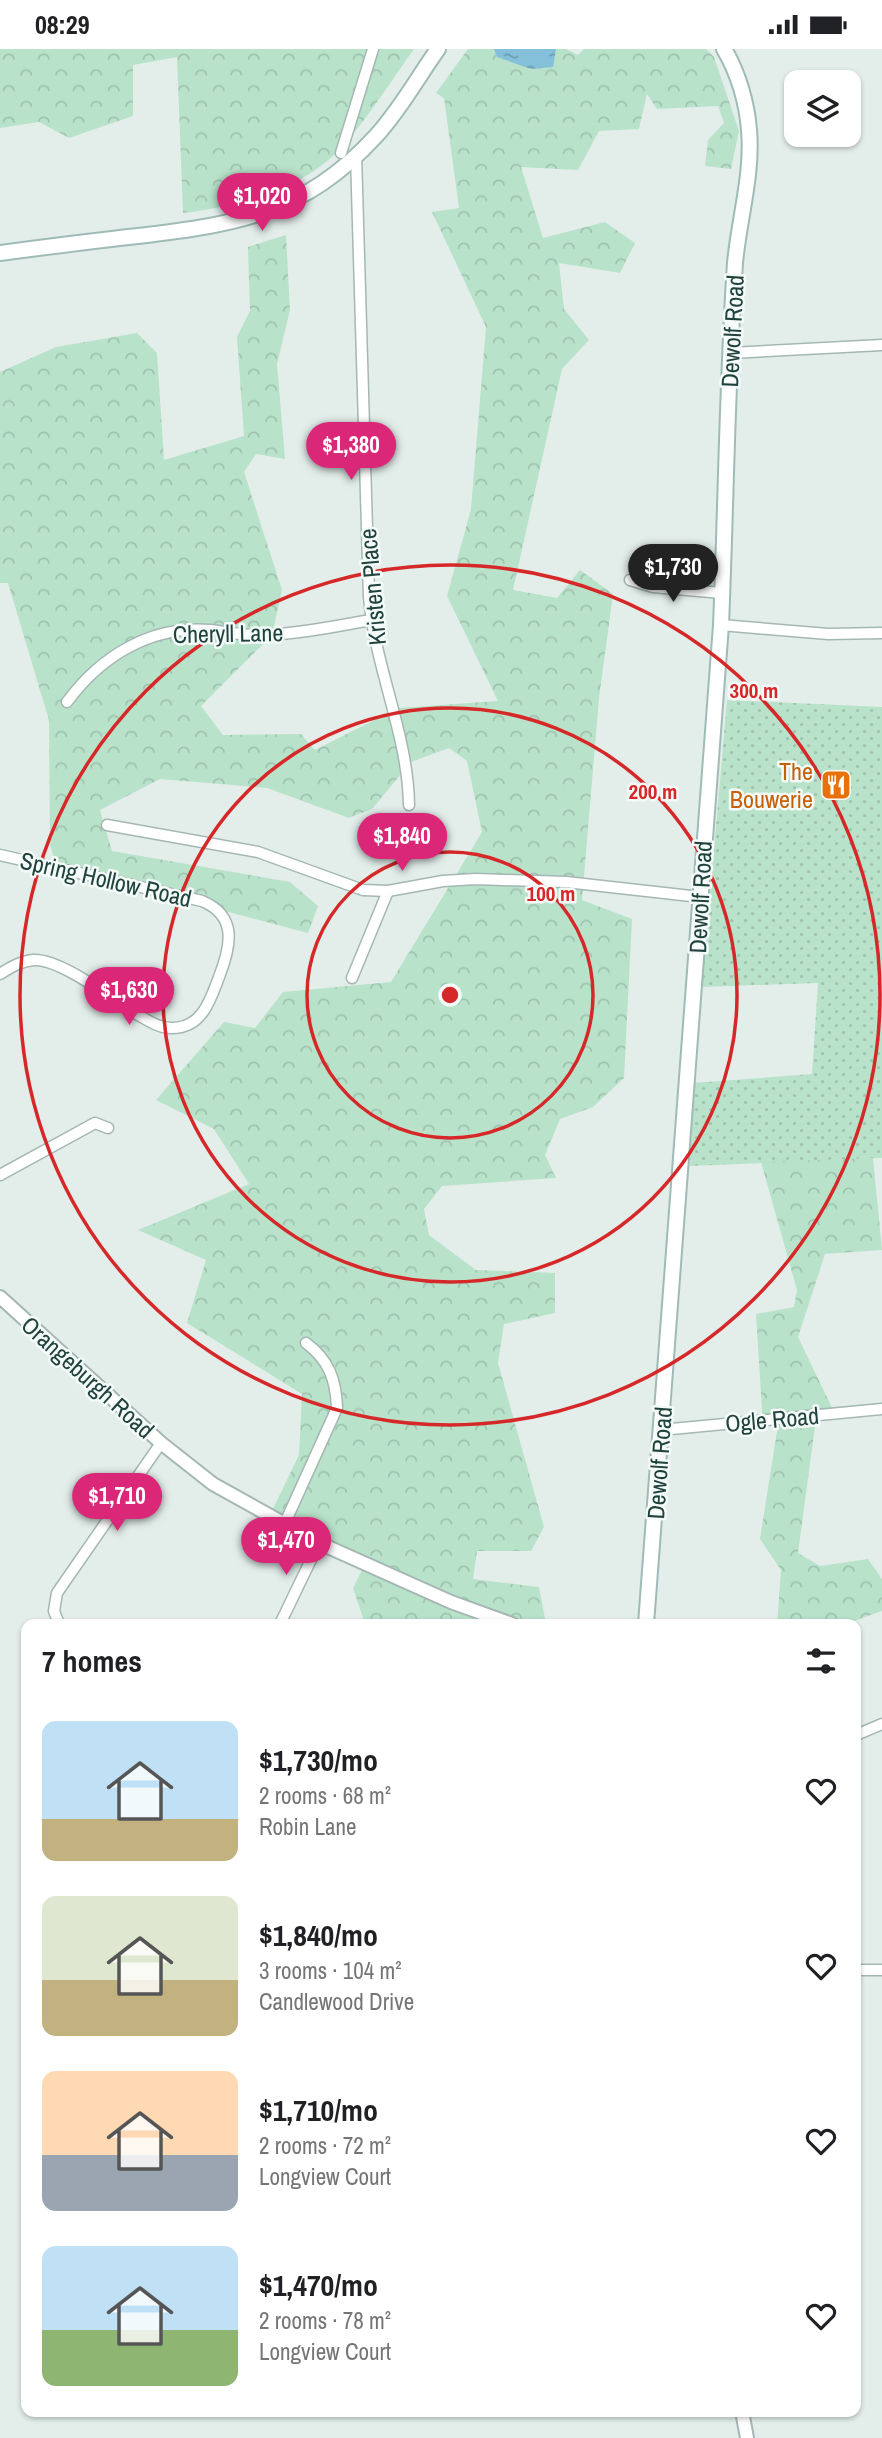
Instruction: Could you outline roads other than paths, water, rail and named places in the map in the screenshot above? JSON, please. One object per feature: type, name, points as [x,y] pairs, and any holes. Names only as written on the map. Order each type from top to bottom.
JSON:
[{"type":"main road","points":[[0,253],[244,220],[269,212],[312,190],[348,154],[377,135],[438,49]]},
{"type":"main road","name":"Dewolf Road","points":[[646,1619],[721,625],[736,260],[749,154],[749,129],[737,75],[724,49]]},
{"type":"street","name":"Kristen Place","points":[[373,49],[348,154],[371,620],[408,778],[409,805]]},
{"type":"street","points":[[731,353],[882,345]]},
{"type":"street","points":[[630,580],[653,587],[722,593]]},
{"type":"street","name":"Cheryll Lane","points":[[67,702],[85,678],[112,656],[159,635],[190,630],[279,634],[371,620]]},
{"type":"street","points":[[721,625],[828,634],[882,633]]},
{"type":"street","points":[[107,825],[258,852],[363,890],[388,891],[443,881],[476,879],[566,882],[700,897]]},
{"type":"street","name":"Spring Hollow Road","points":[[0,855],[211,904],[225,919],[231,939],[202,1016],[174,1028],[154,1024],[52,963],[23,962],[0,974]]},
{"type":"street","points":[[352,978],[388,891]]},
{"type":"street","points":[[0,1175],[95,1123],[108,1128]]},
{"type":"street","name":"Orangeburgh Road","points":[[0,1297],[161,1443],[213,1484],[319,1543],[451,1602],[498,1619]]},
{"type":"street","points":[[284,1525],[337,1408],[336,1387],[323,1355],[306,1343]]},
{"type":"street","name":"Ogle Road","points":[[661,1430],[882,1409]]},
{"type":"street","points":[[57,1619],[54,1611],[57,1593],[161,1443]]},
{"type":"street","points":[[282,1619],[319,1543]]},
{"type":"street","points":[[861,1733],[882,1724]]},
{"type":"street","points":[[861,1970],[882,1969]]},
{"type":"street","points":[[743,2417],[747,2438]]},
{"type":"water","points":[[494,49],[556,49],[553,67],[531,69],[497,57]]},
{"type":"place","name":"The Bouwerie","points":[[836,785]]}]
